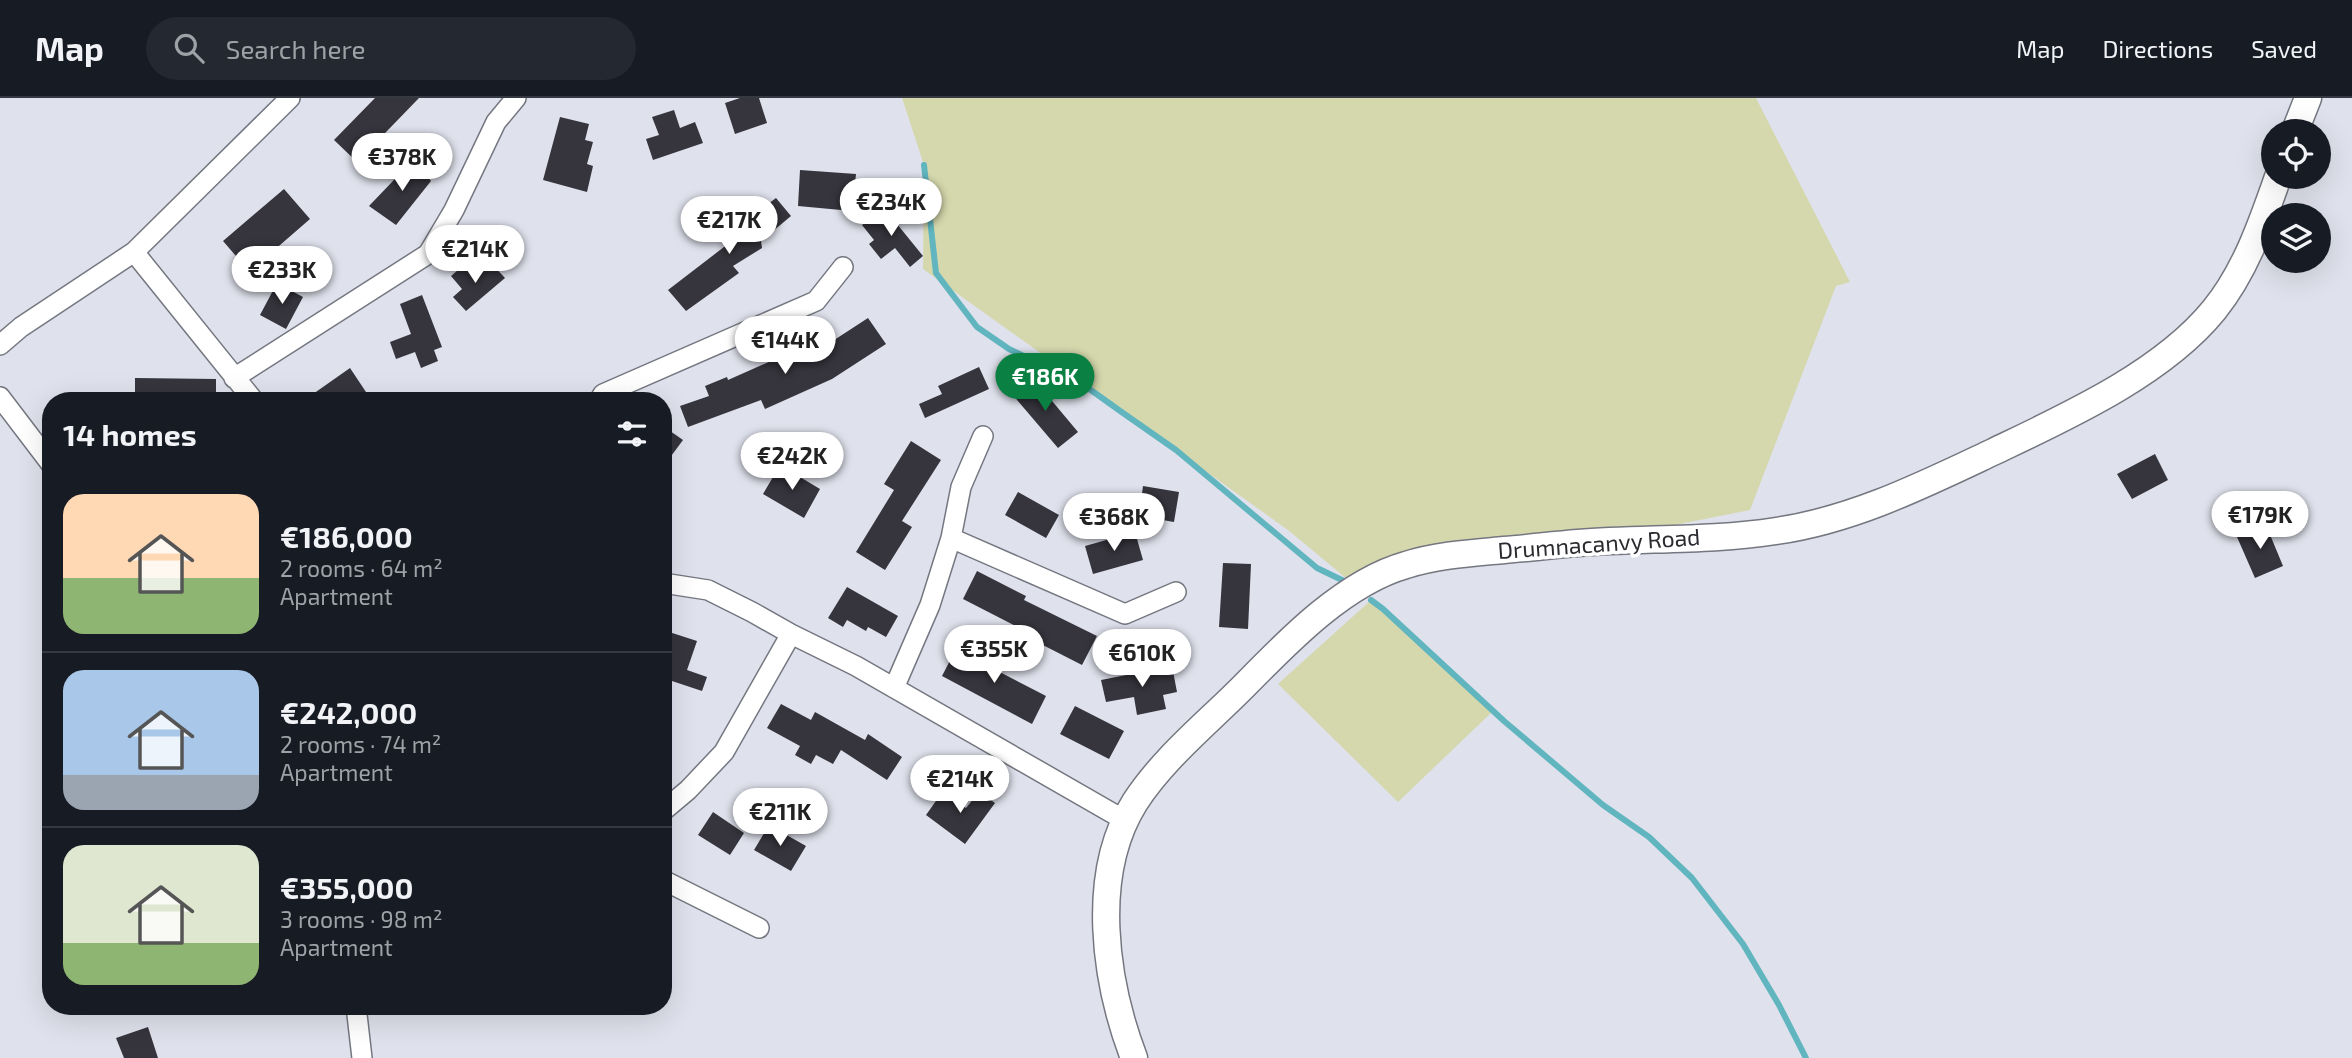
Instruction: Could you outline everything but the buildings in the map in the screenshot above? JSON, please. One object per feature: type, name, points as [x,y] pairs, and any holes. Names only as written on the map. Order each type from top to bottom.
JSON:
[{"type":"main road","points":[[2300,119],[2308,98]]},
{"type":"main road","name":"Drumnacanvy Road","points":[[1134,1058],[1111,982],[1106,930],[1109,879],[1118,835],[1136,802],[1170,757],[1279,650],[1325,610],[1363,585],[1404,565],[1453,555],[1564,544],[1778,531],[1835,518],[1900,496],[2037,431],[2126,382],[2172,352],[2214,310],[2242,268],[2273,189]]},
{"type":"street","points":[[0,345],[21,327],[134,252],[290,98]]},
{"type":"street","points":[[234,378],[428,254],[454,210],[496,122],[516,98]]},
{"type":"street","points":[[134,252],[246,392]]},
{"type":"street","points":[[608,392],[816,302],[843,267]]},
{"type":"street","points":[[0,397],[42,452]]},
{"type":"street","points":[[894,688],[930,605],[951,538],[961,487],[983,436]]},
{"type":"street","points":[[951,538],[1125,614],[1176,592]]},
{"type":"street","points":[[672,584],[708,590],[894,688],[1126,821]]},
{"type":"street","points":[[672,803],[724,752],[791,634]]},
{"type":"street","points":[[672,884],[760,928]]},
{"type":"street","points":[[357,1015],[362,1058]]},
{"type":"green space","points":[[902,98],[1756,98],[1850,282],[1836,286],[1750,510],[1358,588],[1288,530],[923,269],[924,165]]},
{"type":"green space","points":[[1370,601],[1492,712],[1398,802],[1278,684]]},
{"type":"waterway","points":[[924,165],[936,273],[977,327],[1009,349],[1081,383],[1176,450],[1317,568],[1344,581]]},
{"type":"waterway","points":[[1371,600],[1504,721],[1603,805],[1649,837],[1692,878],[1743,944],[1806,1058]]}]
